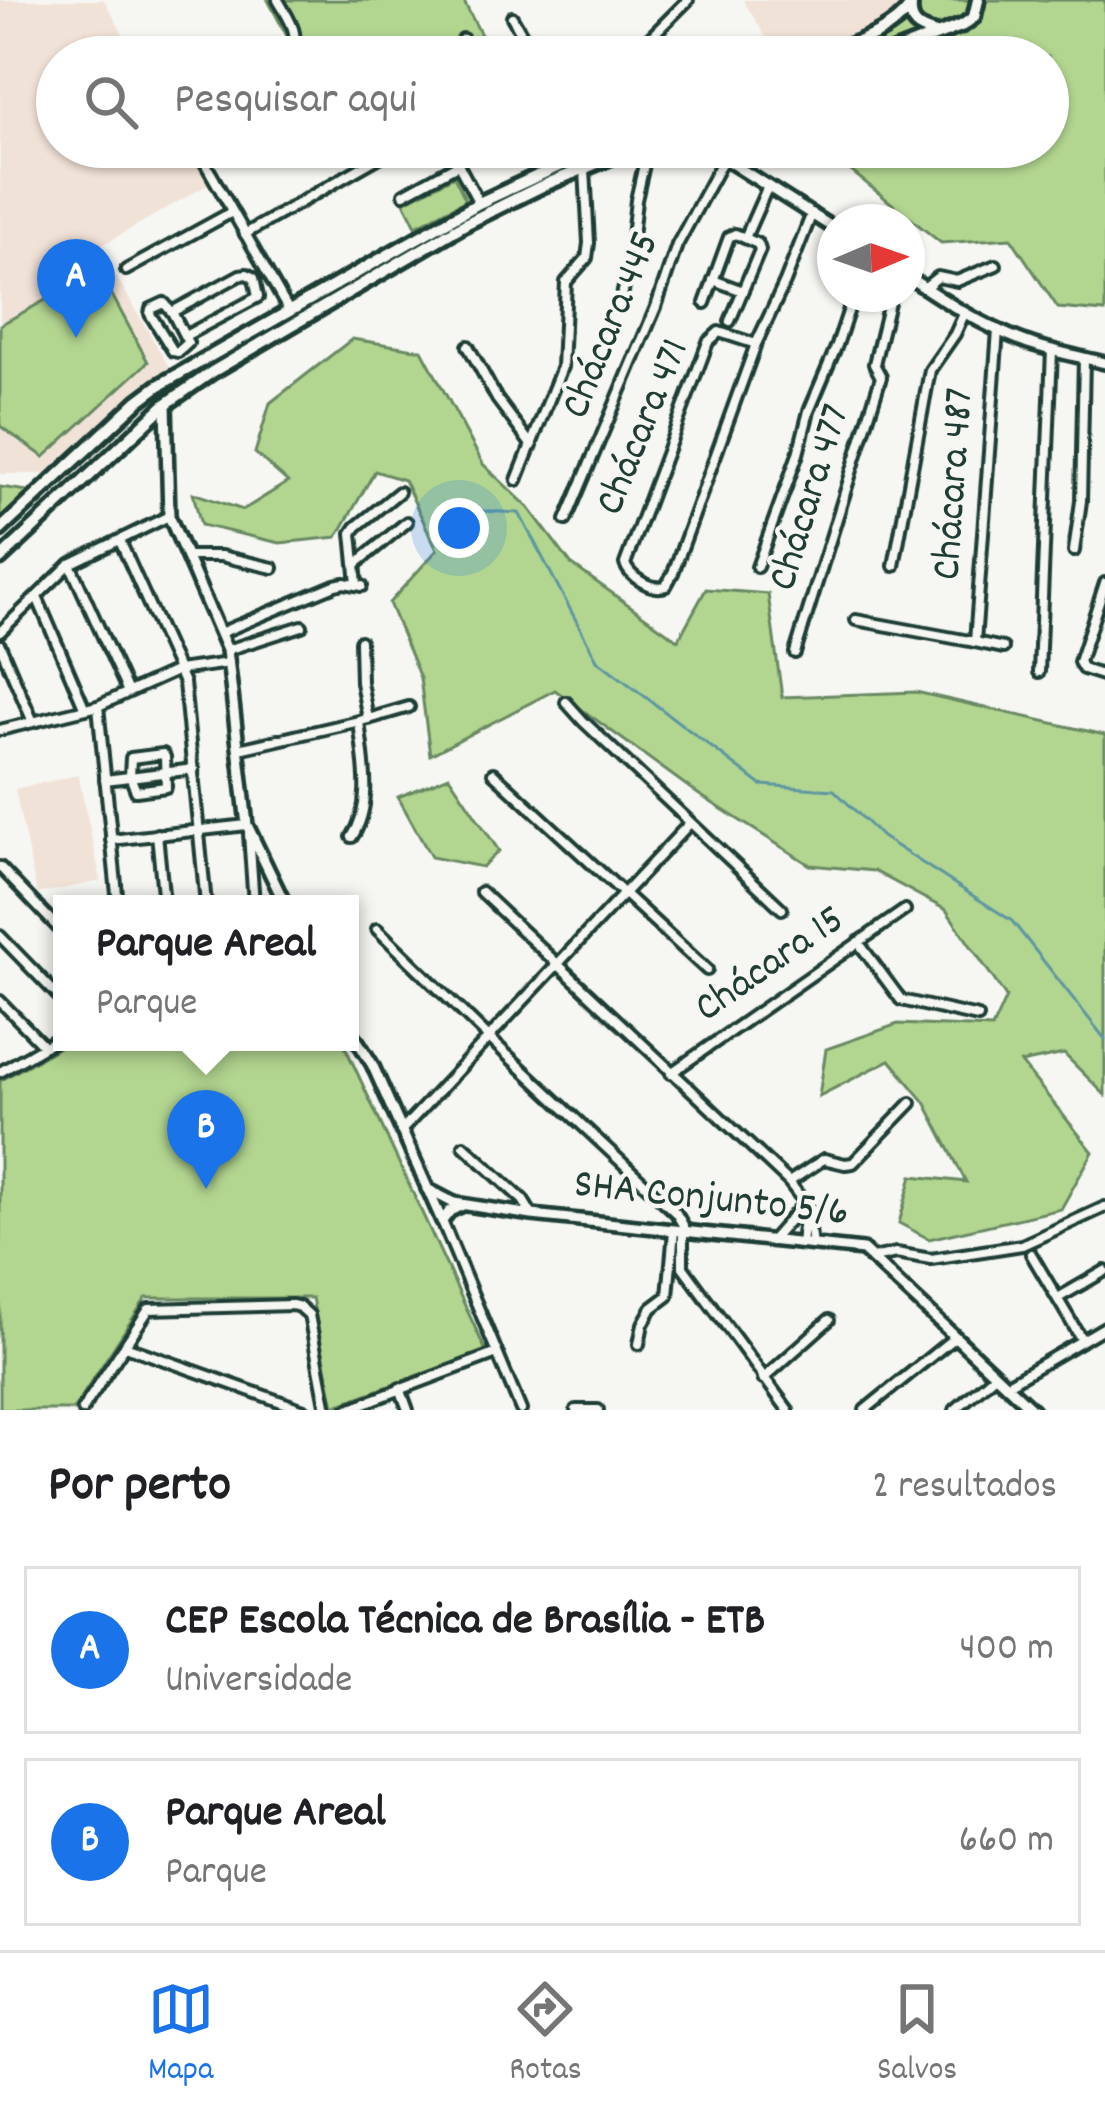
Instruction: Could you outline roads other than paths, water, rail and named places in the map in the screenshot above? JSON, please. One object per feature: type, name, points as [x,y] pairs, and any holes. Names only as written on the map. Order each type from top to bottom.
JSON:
[{"type":"main road","points":[[974,17],[978,0]]},
{"type":"main road","points":[[930,36],[963,25],[990,0]]},
{"type":"main road","points":[[911,3],[914,25],[935,34]]},
{"type":"main road","points":[[869,36],[898,22],[911,3]]},
{"type":"main road","points":[[0,559],[104,459],[196,384],[562,168]]},
{"type":"main road","points":[[0,530],[138,401],[188,367],[479,203],[585,168]]},
{"type":"main road","points":[[188,367],[196,384]]},
{"type":"main road","points":[[93,442],[104,459]]},
{"type":"street","points":[[278,0],[296,36]]},
{"type":"street","points":[[652,36],[688,0]]},
{"type":"street","points":[[512,17],[523,36]]},
{"type":"street","points":[[208,168],[289,311]]},
{"type":"street","points":[[244,233],[360,168]]},
{"type":"street","points":[[404,194],[452,168]]},
{"type":"street","points":[[461,168],[479,203]]},
{"type":"street","points":[[517,480],[564,358],[566,282],[589,252],[585,168]]},
{"type":"street","points":[[622,296],[643,168]]},
{"type":"street","name":"Chácara 445","points":[[566,520],[656,307],[677,244],[713,168]]},
{"type":"street","points":[[742,168],[817,216]]},
{"type":"street","points":[[745,238],[768,186]]},
{"type":"street","points":[[126,270],[232,212]]},
{"type":"street","name":"Chácara 471","points":[[756,344],[724,333],[714,334],[708,342],[625,564],[629,572],[654,587],[666,586],[673,573],[756,344],[812,213]]},
{"type":"street","points":[[705,303],[729,237],[758,244],[760,250],[730,322]]},
{"type":"street","points":[[925,287],[938,277],[963,280],[996,265]]},
{"type":"street","points":[[255,281],[268,274]]},
{"type":"street","points":[[172,312],[240,275],[255,281],[258,296],[185,336]]},
{"type":"street","points":[[713,280],[743,291]]},
{"type":"street","points":[[925,289],[998,330],[1105,363]]},
{"type":"street","points":[[162,304],[172,312],[187,347],[178,352],[150,314],[162,304]]},
{"type":"street","points":[[757,567],[848,312]]},
{"type":"street","name":"Chácara 477","points":[[795,653],[881,377],[874,364],[886,312]]},
{"type":"street","points":[[894,566],[930,370],[964,314]]},
{"type":"street","name":"Chácara 487","points":[[975,642],[998,330]]},
{"type":"street","points":[[468,346],[497,399],[532,446]]},
{"type":"street","points":[[1039,672],[1052,350]]},
{"type":"street","points":[[1073,551],[1080,514],[1084,358]]},
{"type":"street","points":[[163,413],[170,516],[227,650],[253,895]]},
{"type":"street","points":[[220,633],[335,585],[360,585],[352,533],[399,492]]},
{"type":"street","points":[[0,632],[70,564],[170,516]]},
{"type":"street","points":[[357,563],[407,522]]},
{"type":"street","points":[[120,541],[184,683],[205,895]]},
{"type":"street","points":[[186,556],[221,556],[273,568]]},
{"type":"street","points":[[70,564],[128,692]]},
{"type":"street","points":[[1105,583],[1079,662],[1083,669],[1105,676]]},
{"type":"street","points":[[37,596],[86,709]]},
{"type":"street","name":"Chácara 487","points":[[856,620],[1003,648]]},
{"type":"street","points":[[227,650],[302,626]]},
{"type":"street","points":[[352,837],[362,818],[365,794],[360,641]]},
{"type":"street","points":[[0,645],[33,722]]},
{"type":"street","points":[[0,730],[98,706],[178,670],[229,663]]},
{"type":"street","name":"Chácara 15","points":[[566,701],[782,909]]},
{"type":"street","points":[[98,706],[117,895]]},
{"type":"street","points":[[239,749],[409,707]]},
{"type":"street","points":[[163,754],[166,771],[166,785],[161,789],[136,791],[130,759],[163,754]]},
{"type":"street","points":[[105,780],[194,769]]},
{"type":"street","name":"Chácara 15","points":[[493,773],[707,970]]},
{"type":"street","points":[[401,1131],[690,823]]},
{"type":"street","points":[[111,840],[248,829]]},
{"type":"street","points":[[248,829],[281,895]]},
{"type":"street","points":[[157,834],[163,895]]},
{"type":"street","points":[[0,867],[53,923]]},
{"type":"street","name":"Chácara 15","points":[[482,892],[806,1201]]},
{"type":"street","name":"Chácara 15","points":[[671,1073],[905,910]]},
{"type":"street","points":[[377,929],[681,1221],[668,1296],[652,1308],[639,1344]]},
{"type":"street","points":[[0,936],[53,991]]},
{"type":"street","points":[[858,942],[901,1000],[978,1016]]},
{"type":"street","points":[[0,1000],[44,1046]]},
{"type":"street","points":[[0,1072],[53,1041]]},
{"type":"street","points":[[359,1043],[442,1221],[521,1410]]},
{"type":"street","points":[[789,1182],[824,1159],[853,1163],[911,1103]]},
{"type":"street","points":[[464,1146],[514,1191],[532,1215]]},
{"type":"street","name":"SHA Conjunto 5/6","points":[[427,1189],[463,1204],[532,1215],[858,1249],[1033,1410]]},
{"type":"street","points":[[771,1241],[806,1201]]},
{"type":"street","points":[[806,1201],[806,1244]]},
{"type":"street","points":[[442,1221],[463,1204]]},
{"type":"street","points":[[873,1258],[896,1253],[931,1259],[1022,1245],[1105,1207]]},
{"type":"street","points":[[678,1231],[683,1267],[788,1410]]},
{"type":"street","points":[[1031,1254],[1082,1340]]},
{"type":"street","points":[[1058,1298],[1105,1271]]},
{"type":"street","points":[[82,1410],[153,1307],[300,1306],[310,1316],[327,1410]]},
{"type":"street","points":[[763,1379],[829,1319]]},
{"type":"street","points":[[1006,1385],[1105,1327]]},
{"type":"street","points":[[865,1410],[955,1337]]},
{"type":"street","points":[[125,1346],[304,1410]]},
{"type":"street","points":[[346,1410],[497,1353]]},
{"type":"street","points":[[955,1410],[995,1375]]},
{"type":"street","points":[[400,1388],[408,1410]]},
{"type":"street","points":[[576,1410],[598,1410]]},
{"type":"waterway","points":[[446,509],[519,513],[597,660],[761,785],[834,790],[882,837],[1012,921],[1105,1039]]},
{"type":"place","name":"CEP Escola Técnica de Brasília - ETB","points":[[76,338]]},
{"type":"place","name":"Parque Areal","points":[[206,1189]]}]
